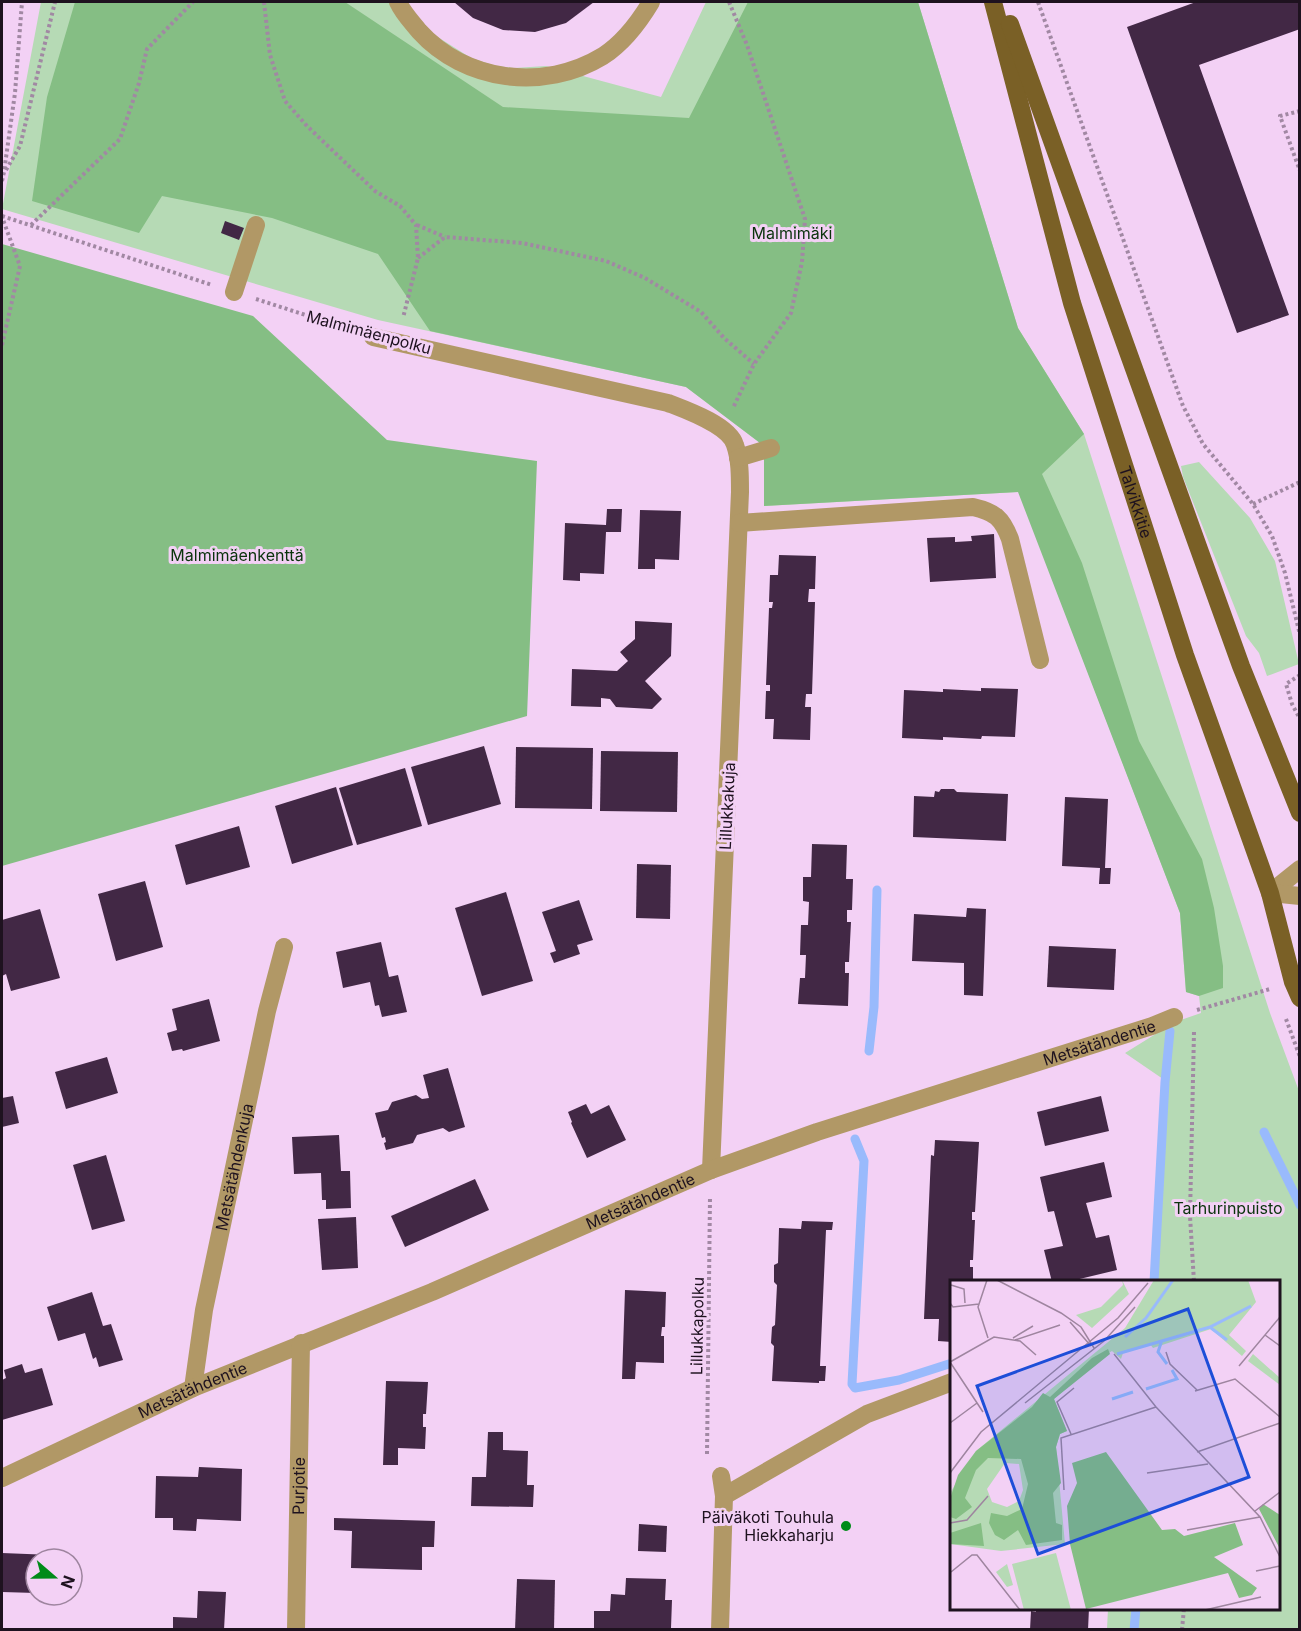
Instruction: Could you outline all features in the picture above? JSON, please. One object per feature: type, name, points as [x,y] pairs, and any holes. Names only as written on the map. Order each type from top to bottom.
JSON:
[{"type":"main road","name":"Talvikkitie","points":[[993,2],[1072,303],[1185,655],[1270,893],[1296,990]]},
{"type":"main road","points":[[1002,2],[1241,666],[1299,813]]},
{"type":"street","points":[[398,2],[403,12],[433,46],[452,59],[472,69],[516,78],[562,74],[603,55],[637,25],[651,2]]},
{"type":"street","points":[[234,292],[256,225]]},
{"type":"street","name":"Malmimäenpolku","points":[[373,337],[668,403],[695,413],[732,443]]},
{"type":"street","points":[[732,443],[771,448]]},
{"type":"street","name":"Lillukkakuja","points":[[711,1170],[740,492],[732,443]]},
{"type":"street","points":[[739,523],[973,507],[987,510],[1003,521],[1010,539],[1040,660]]},
{"type":"street","points":[[1270,893],[1299,869]]},
{"type":"street","points":[[1270,893],[1299,896]]},
{"type":"street","name":"Metsätähdenkuja","points":[[193,1388],[204,1310],[267,1011],[284,947]]},
{"type":"street","name":"Metsätähdentie","points":[[2,1478],[193,1388],[432,1292],[711,1170],[817,1132],[1152,1026],[1174,1017]]},
{"type":"street","name":"Purjotie","points":[[296,1629],[301,1343]]},
{"type":"street","points":[[724,1496],[867,1414],[950,1382]]},
{"type":"street","points":[[720,1629],[724,1496],[721,1476]]},
{"type":"path","points":[[2,181],[15,93],[22,2]]},
{"type":"path","points":[[4,172],[20,146],[55,2]]},
{"type":"path","points":[[31,225],[120,139],[140,83],[147,49],[193,2]]},
{"type":"path","points":[[264,2],[270,55],[285,101],[306,126],[375,191],[400,206],[416,225],[445,237],[522,243],[606,261],[645,278],[701,312],[723,338],[754,364]]},
{"type":"path","points":[[729,2],[755,67],[806,219],[802,262],[791,313],[754,364],[732,443]]},
{"type":"path","points":[[1038,2],[1183,406],[1203,444],[1253,504],[1272,536],[1285,573],[1299,635]]},
{"type":"path","points":[[1299,111],[1280,116],[1299,171]]},
{"type":"path","points":[[2,216],[20,266],[2,345]]},
{"type":"path","name":"Malmimäenpolku","points":[[2,216],[373,337]]},
{"type":"path","points":[[398,342],[418,258],[416,225]]},
{"type":"path","points":[[418,258],[445,237]]},
{"type":"path","points":[[1253,504],[1299,482]]},
{"type":"path","points":[[1299,675],[1286,684],[1299,718]]},
{"type":"path","name":"Metsätähdentie","points":[[1174,1017],[1296,990]]},
{"type":"path","points":[[1194,1011],[1191,1216],[1194,1280]]},
{"type":"path","name":"Lillukkapolku","points":[[711,1170],[707,1457],[721,1476]]},
{"type":"path","points":[[1182,1629],[1184,1610]]},
{"type":"green space","name":"Malmimäki","points":[[41,2],[407,2],[433,34],[471,58],[496,66],[514,68],[546,66],[661,97],[706,2],[918,2],[1018,328],[1084,434],[1270,1013],[1299,1091],[1299,1629],[1107,1629],[1108,1610],[1280,1610],[1280,1280],[1153,1280],[1163,1079],[1125,1053],[1175,1022],[1201,1013],[1199,996],[1186,992],[1180,913],[1019,492],[764,506],[764,446],[686,387],[378,320],[2,209]]},
{"type":"green space","name":"Malmimäki","points":[[75,2],[345,2],[503,107],[689,118],[748,2],[918,2],[1018,328],[1084,434],[1042,474],[1082,563],[1139,741],[1202,859],[1214,908],[1223,966],[1223,988],[1199,996],[1186,992],[1180,913],[1018,492],[764,506],[764,446],[686,387],[430,331],[378,254],[272,218],[162,196],[139,233],[32,201],[47,97]]},
{"type":"green space","name":"Malmimäenkenttä","points":[[2,244],[253,316],[387,440],[537,461],[527,716],[2,866]]},
{"type":"green space","points":[[1199,462],[1250,518],[1275,561],[1299,664],[1267,676],[1259,653],[1246,636],[1183,477],[1181,466]]},
{"type":"building","points":[[454,2],[594,2],[566,23],[535,32],[503,30],[473,18]]},
{"type":"building","points":[[1196,2],[1300,2],[1300,29],[1199,65],[1289,315],[1237,333],[1127,27]]},
{"type":"building","points":[[225,221],[244,228],[239,240],[221,233]]},
{"type":"building","points":[[607,509],[622,509],[621,532],[606,532],[604,574],[580,573],[580,581],[563,580],[565,523],[606,525]]},
{"type":"building","points":[[640,510],[681,511],[679,560],[655,559],[655,569],[638,569]]},
{"type":"building","points":[[994,534],[996,578],[930,582],[927,538],[955,537],[955,542],[972,541],[971,536]]},
{"type":"building","points":[[779,555],[816,556],[815,589],[809,589],[808,602],[815,602],[812,694],[806,694],[805,707],[811,707],[810,740],[773,739],[774,719],[765,719],[766,691],[770,691],[770,685],[766,685],[769,608],[772,608],[773,602],[769,602],[770,575],[778,575]]},
{"type":"building","points":[[635,621],[672,623],[671,656],[645,681],[662,699],[652,709],[616,707],[610,699],[601,698],[601,707],[571,706],[572,669],[617,671],[628,661],[620,652],[635,639]]},
{"type":"building","points":[[981,688],[1018,689],[1015,737],[982,736],[981,739],[943,737],[943,740],[902,738],[904,690],[943,692],[943,689],[981,691]]},
{"type":"building","points":[[484,746],[501,804],[428,825],[411,767]]},
{"type":"building","points":[[516,747],[593,748],[592,809],[515,808]]},
{"type":"building","points":[[601,751],[678,752],[677,812],[600,811]]},
{"type":"building","points":[[405,768],[422,826],[357,845],[339,788]]},
{"type":"building","points":[[336,787],[353,845],[292,864],[275,806]]},
{"type":"building","points":[[941,789],[954,789],[957,792],[1008,794],[1006,841],[913,837],[914,796],[934,797],[935,791],[939,792]]},
{"type":"building","points":[[1065,797],[1108,799],[1105,868],[1111,868],[1110,884],[1099,884],[1100,868],[1062,866]]},
{"type":"building","points":[[239,826],[250,867],[186,885],[175,845]]},
{"type":"building","points":[[812,844],[847,845],[846,879],[853,879],[852,910],[847,910],[847,922],[851,922],[849,962],[845,962],[845,973],[849,973],[848,1006],[798,1004],[800,978],[805,978],[806,955],[800,955],[801,925],[808,925],[809,902],[803,901],[803,877],[811,877]]},
{"type":"building","points":[[637,864],[671,865],[670,919],[636,918]]},
{"type":"building","points":[[145,881],[163,947],[116,961],[98,894]]},
{"type":"building","points":[[506,892],[533,981],[482,996],[455,908]]},
{"type":"building","points":[[579,900],[593,940],[577,945],[580,954],[554,963],[550,953],[556,951],[542,912]]},
{"type":"building","points":[[967,908],[986,909],[983,996],[964,995],[964,963],[912,961],[914,914],[966,917]]},
{"type":"building","points":[[40,909],[60,978],[11,991],[6,974],[2,976],[2,920]]},
{"type":"building","points":[[381,942],[389,977],[398,975],[407,1012],[382,1017],[379,1005],[375,1006],[370,982],[343,988],[336,952]]},
{"type":"building","points":[[1049,946],[1116,949],[1114,990],[1047,987]]},
{"type":"building","points":[[209,999],[220,1041],[183,1051],[182,1049],[172,1051],[167,1033],[177,1030],[172,1009]]},
{"type":"building","points":[[107,1057],[118,1093],[66,1109],[55,1072]]},
{"type":"building","points":[[448,1068],[465,1127],[449,1132],[443,1128],[417,1135],[413,1143],[386,1150],[385,1137],[382,1138],[375,1113],[388,1110],[392,1102],[416,1095],[422,1099],[429,1098],[423,1075]]},
{"type":"building","points":[[13,1096],[19,1123],[2,1127],[2,1098]]},
{"type":"building","points":[[1101,1096],[1109,1131],[1045,1146],[1037,1112]]},
{"type":"building","points":[[586,1104],[591,1114],[609,1105],[626,1140],[587,1158],[568,1112]]},
{"type":"building","points":[[339,1135],[341,1171],[350,1171],[351,1208],[326,1209],[326,1200],[322,1200],[321,1173],[294,1174],[292,1137]]},
{"type":"building","points":[[935,1140],[979,1142],[975,1212],[972,1212],[972,1220],[975,1220],[973,1260],[970,1260],[970,1267],[973,1267],[973,1280],[950,1280],[950,1342],[938,1341],[939,1319],[924,1319],[931,1155],[934,1156]]},
{"type":"building","points":[[106,1155],[125,1221],[92,1230],[73,1165]]},
{"type":"building","points":[[1104,1162],[1112,1197],[1086,1203],[1096,1238],[1109,1235],[1117,1270],[1075,1280],[1052,1280],[1044,1250],[1063,1246],[1054,1211],[1048,1212],[1040,1177]]},
{"type":"building","points":[[475,1179],[489,1210],[405,1247],[391,1216]]},
{"type":"building","points":[[356,1217],[358,1268],[322,1270],[318,1219]]},
{"type":"building","points":[[802,1221],[833,1222],[832,1230],[826,1230],[820,1366],[826,1366],[825,1381],[819,1381],[819,1383],[772,1381],[774,1346],[771,1343],[772,1327],[775,1325],[777,1285],[774,1282],[774,1265],[778,1263],[779,1228],[801,1229]]},
{"type":"building","points":[[625,1290],[666,1292],[665,1327],[662,1327],[661,1336],[664,1336],[664,1363],[636,1362],[635,1379],[622,1379]]},
{"type":"building","points":[[92,1292],[103,1326],[111,1324],[123,1360],[99,1367],[96,1357],[93,1359],[85,1333],[58,1341],[47,1307]]},
{"type":"building","points":[[22,1364],[25,1373],[42,1368],[53,1405],[2,1420],[2,1380],[6,1378],[4,1370]]},
{"type":"building","points":[[386,1381],[428,1382],[426,1414],[423,1414],[423,1427],[426,1427],[425,1449],[398,1448],[398,1465],[383,1465]]},
{"type":"building","points":[[488,1432],[503,1432],[503,1450],[528,1451],[527,1485],[534,1485],[533,1507],[471,1506],[472,1477],[486,1477]]},
{"type":"building","points":[[199,1467],[242,1469],[241,1521],[197,1519],[196,1531],[173,1530],[173,1518],[155,1518],[156,1476],[198,1477]]},
{"type":"building","points":[[334,1518],[435,1521],[434,1547],[422,1547],[422,1570],[351,1568],[352,1531],[334,1530]]},
{"type":"building","points":[[639,1524],[667,1526],[666,1552],[638,1551]]},
{"type":"building","points":[[2,1553],[24,1554],[24,1593],[2,1592]]},
{"type":"building","points":[[626,1578],[666,1579],[665,1600],[672,1600],[671,1628],[594,1630],[594,1611],[610,1611],[611,1594],[625,1595]]},
{"type":"building","points":[[517,1579],[555,1580],[554,1630],[515,1630]]},
{"type":"building","points":[[198,1591],[226,1592],[224,1630],[173,1630],[173,1617],[197,1618]]},
{"type":"building","points":[[1036,1610],[1089,1610],[1088,1630],[1030,1630],[1031,1611],[1036,1612]]},
{"type":"waterway","points":[[869,1051],[874,1007],[877,890]]},
{"type":"waterway","points":[[1154,1280],[1170,1031]]},
{"type":"waterway","points":[[1264,1132],[1300,1205]]},
{"type":"waterway","points":[[855,1139],[864,1161],[852,1384],[855,1388],[899,1380],[950,1364]]},
{"type":"waterway","points":[[1134,1630],[1136,1610]]},
{"type":"place","name":"Päiväkoti Touhula Hiekkaharju","points":[[846,1526]]},
{"type":"park label","name":"Tarhurinpuisto","points":[[1228,1208]]}]
